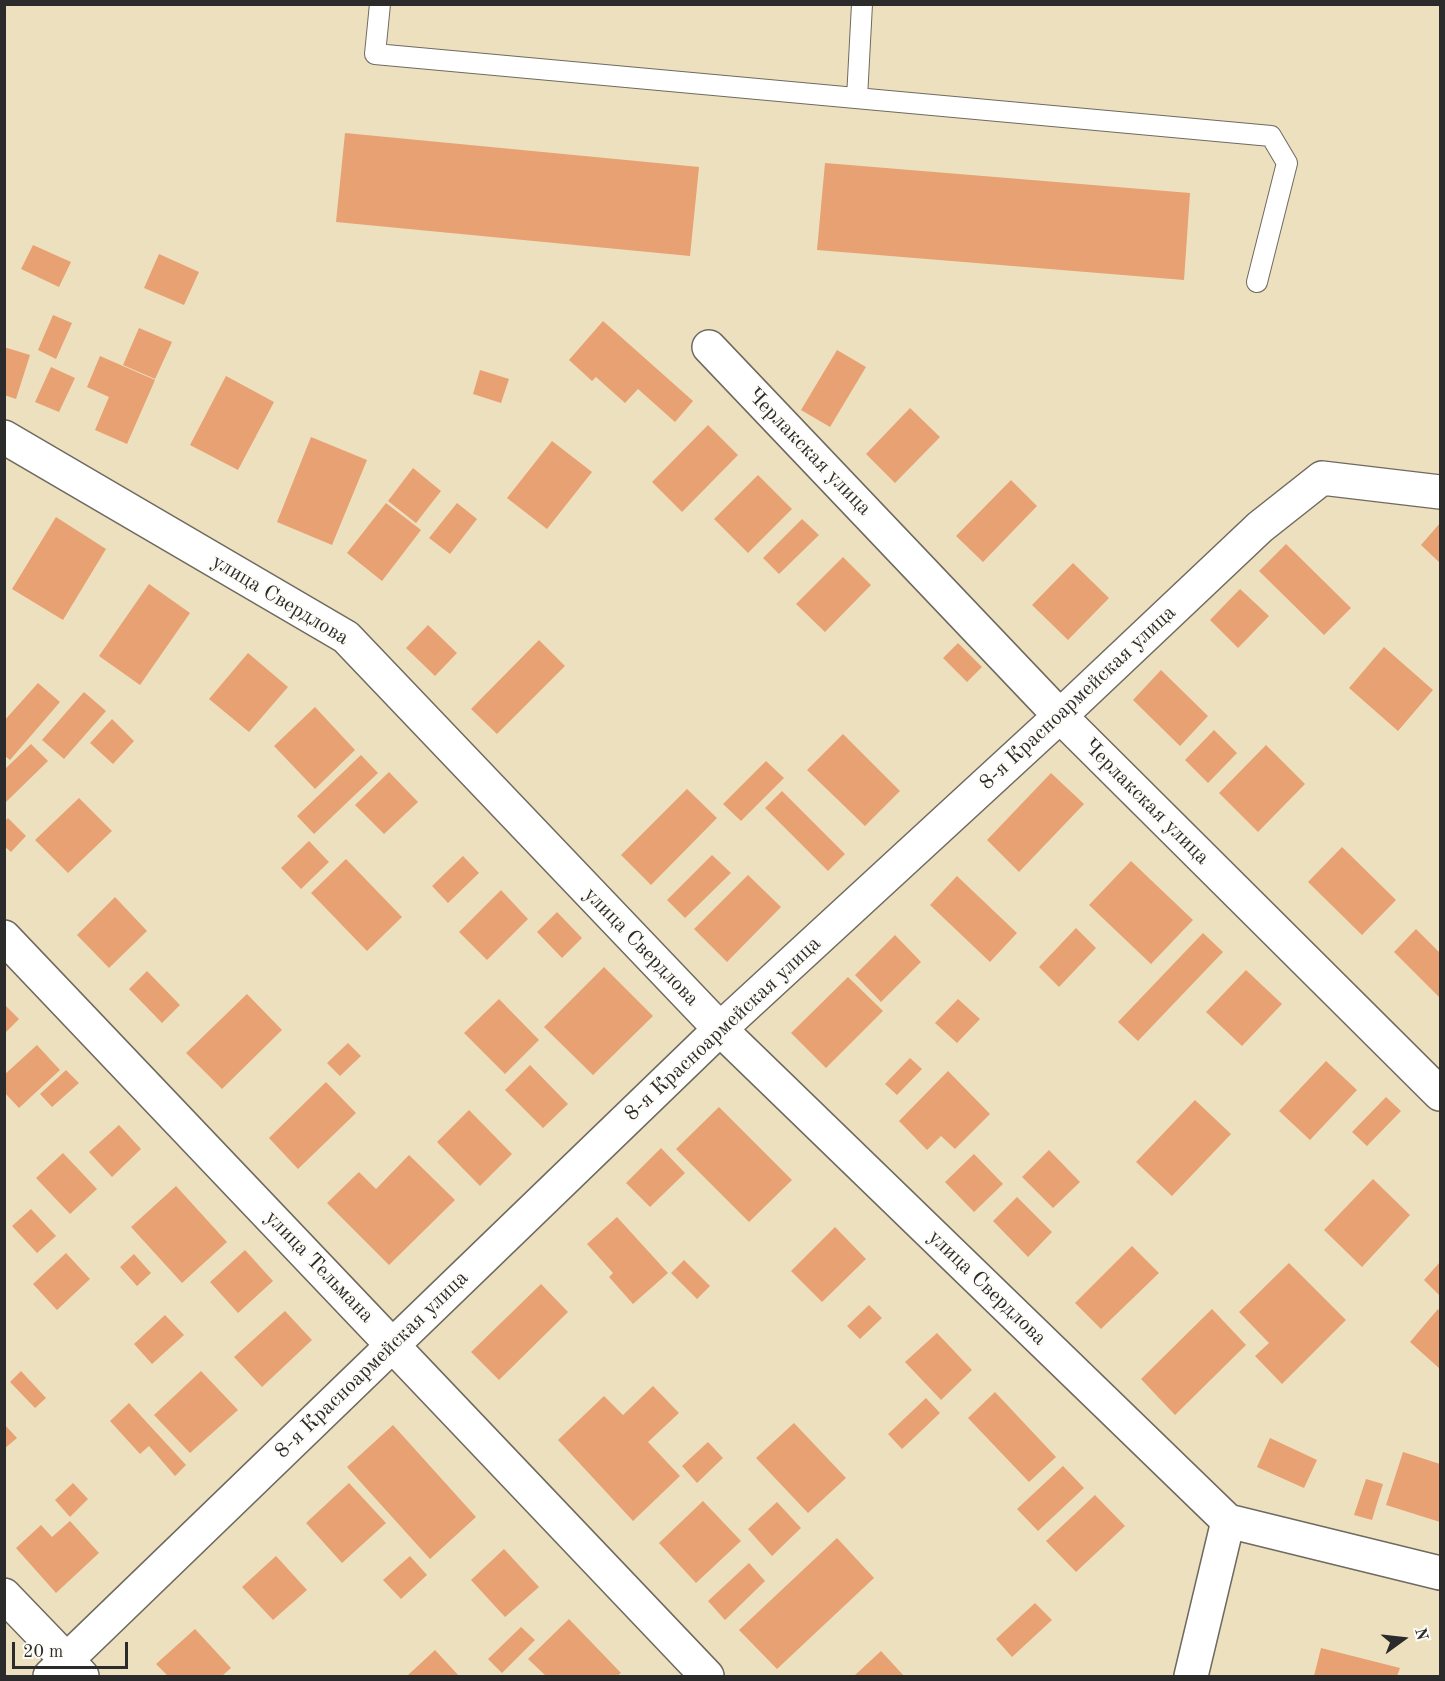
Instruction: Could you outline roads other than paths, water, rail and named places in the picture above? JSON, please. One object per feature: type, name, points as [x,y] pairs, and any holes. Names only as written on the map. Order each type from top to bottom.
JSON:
[{"type":"street","name":"Черлакская улица","points":[[709,347],[1060,716],[1440,1094]]},
{"type":"street","name":"улица Свердлова","points":[[4,437],[346,637],[720,1029],[1228,1521]]},
{"type":"street","name":"8-я Красноармейская улица","points":[[66,1671],[393,1345],[720,1029],[1060,716],[1260,527],[1322,478],[1440,492]]},
{"type":"street","name":"улица Тельмана","points":[[4,937],[707,1677]]},
{"type":"street","points":[[1191,1677],[1228,1521],[1440,1573]]},
{"type":"street","points":[[4,1595],[66,1671]]},
{"type":"lane","points":[[380,4],[375,54],[1271,136],[1287,163],[1257,282]]},
{"type":"lane","points":[[857,98],[862,4]]}]
